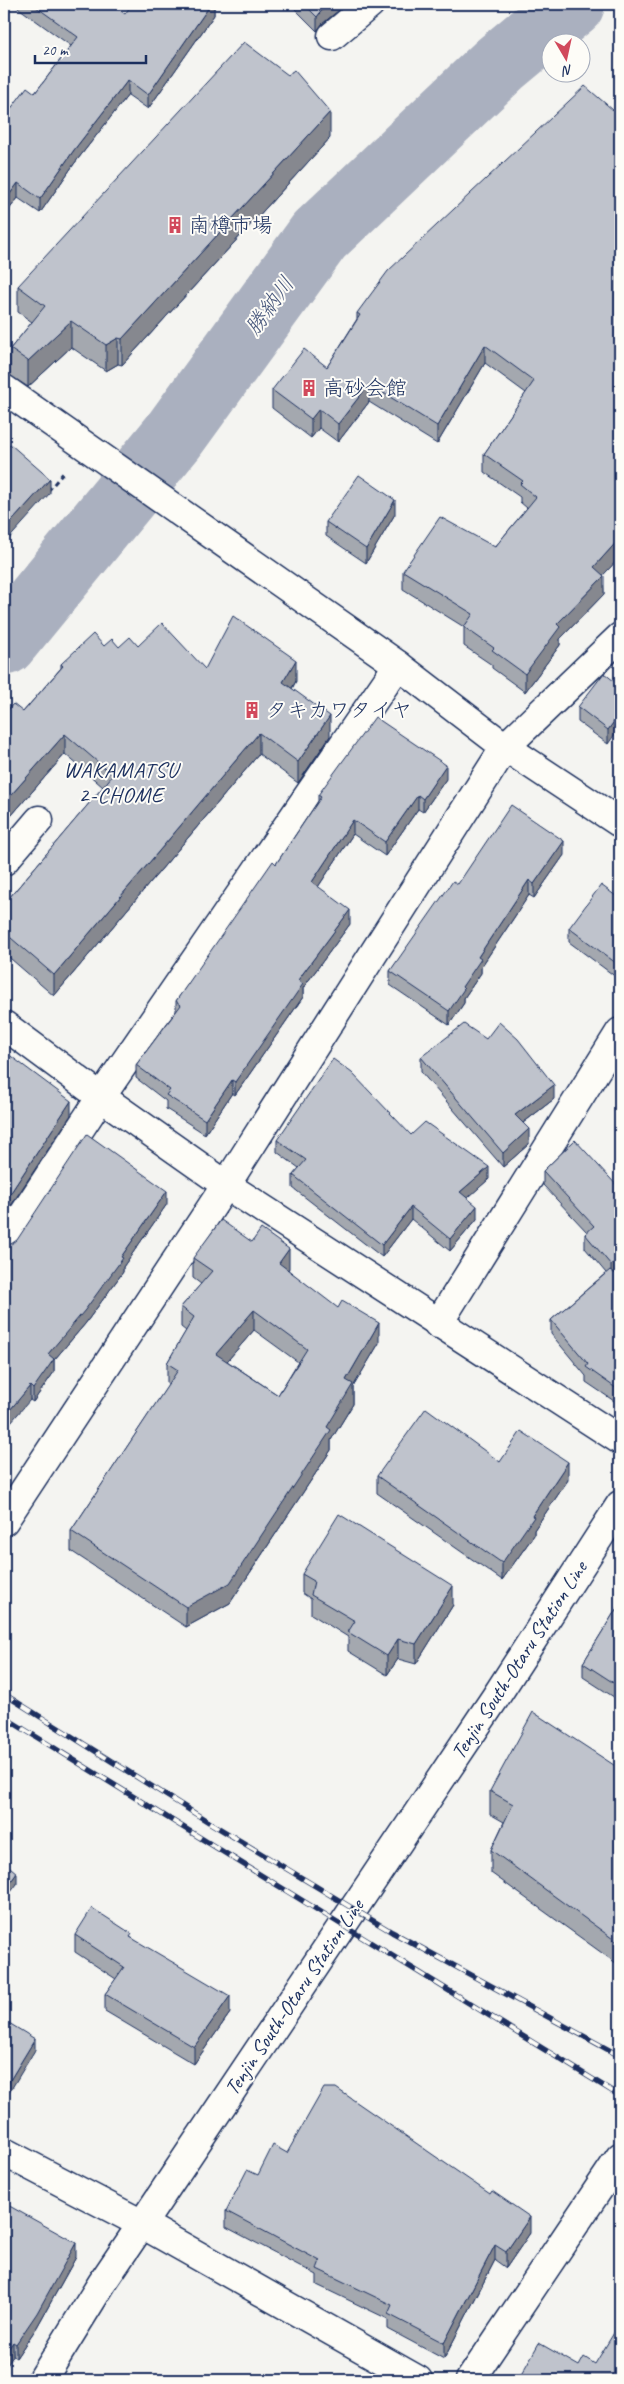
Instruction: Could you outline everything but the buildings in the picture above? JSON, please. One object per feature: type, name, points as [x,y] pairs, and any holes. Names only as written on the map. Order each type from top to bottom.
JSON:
[{"type":"street","points":[[332,36],[370,4]]},
{"type":"street","points":[[4,389],[398,666],[505,747],[620,823]]},
{"type":"street","points":[[4,1521],[226,1186],[505,747],[620,637]]},
{"type":"street","points":[[4,1244],[101,1097],[398,666]]},
{"type":"street","points":[[4,861],[38,820]]},
{"type":"street","points":[[4,1024],[101,1097],[226,1186],[620,1440]]},
{"type":"street","points":[[438,1324],[620,1032]]},
{"type":"street","name":"Tenjin South-Otaru Station Line","points":[[42,2380],[102,2283],[495,1698],[620,1505]]},
{"type":"street","points":[[4,2152],[142,2224],[418,2380]]},
{"type":"street","points":[[470,2380],[620,2157]]},
{"type":"path","points":[[42,498],[87,446]]},
{"type":"waterway","name":"勝納川","points":[[4,643],[173,437],[319,236],[500,64],[572,4]]},
{"type":"railway","points":[[4,1694],[212,1824],[392,1932],[620,2056]]},
{"type":"railway","points":[[4,1717],[620,2096]]},
{"type":"place","name":"南樽市場","points":[[175,225]]},
{"type":"place","name":"高砂会館","points":[[309,388]]},
{"type":"place","name":"タキカワタイヤ","points":[[252,710]]},
{"type":"district","name":"WAKAMATSU 2-CHOME","points":[[121,782]]}]
